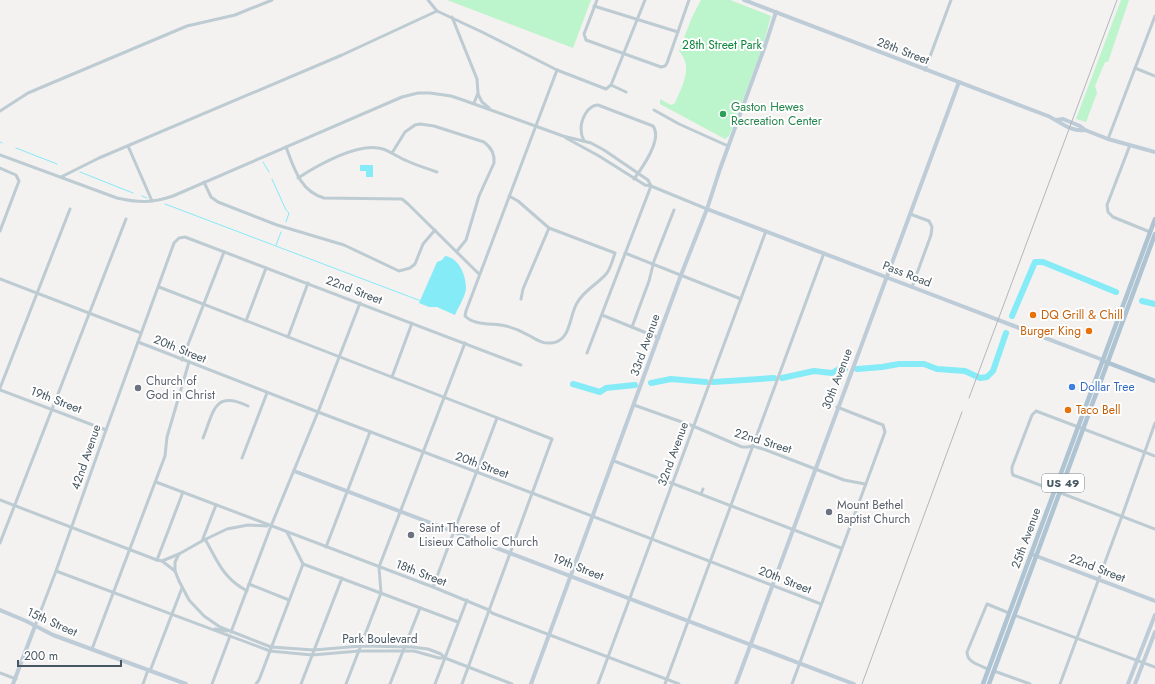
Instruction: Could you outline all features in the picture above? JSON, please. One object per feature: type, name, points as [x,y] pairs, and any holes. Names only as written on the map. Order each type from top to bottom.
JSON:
[{"type":"main road","name":"25th Avenue","points":[[1034,555],[1054,490],[1108,362],[1153,233],[1155,219]]},
{"type":"main road","name":"25th Avenue","points":[[983,684],[991,670],[1034,555],[1060,492],[1102,360],[1153,233]]},
{"type":"main road","name":"Pass Road","points":[[1102,360],[1155,381]]},
{"type":"main road","name":"25th Avenue","points":[[989,684],[991,670]]},
{"type":"street","points":[[0,111],[18,98],[28,93],[160,37],[187,26],[236,15],[272,0]]},
{"type":"street","points":[[428,0],[437,11],[506,43],[557,70],[606,89],[611,85],[645,0]]},
{"type":"street","points":[[597,0],[584,34],[586,40],[661,67],[665,66],[667,63],[689,0]]},
{"type":"street","name":"28th Street","points":[[744,0],[1056,120],[1063,119],[1108,139],[1155,152]]},
{"type":"street","points":[[925,70],[951,0]]},
{"type":"street","points":[[594,6],[678,32]]},
{"type":"street","points":[[61,177],[99,158],[342,55],[437,11]]},
{"type":"street","name":"33rd Avenue","points":[[531,684],[550,636],[681,275],[707,209],[776,12]]},
{"type":"street","points":[[1108,139],[1155,16]]},
{"type":"street","points":[[452,18],[475,73],[478,93],[482,102],[490,110]]},
{"type":"street","points":[[1135,68],[1155,76]]},
{"type":"street","points":[[509,196],[518,201],[549,228],[615,253],[608,272],[580,297],[575,306],[566,333],[561,339],[555,342],[542,343],[512,328],[480,322],[465,316],[479,274],[557,70]]},
{"type":"street","name":"30th Avenue","points":[[736,684],[814,469],[959,82]]},
{"type":"street","points":[[611,85],[626,92]]},
{"type":"street","points":[[0,154],[117,198],[133,202],[152,202],[173,196],[402,97],[418,93],[451,96],[563,136],[584,141],[600,147],[612,157],[648,180],[651,186],[587,353]]},
{"type":"street","points":[[474,104],[478,93]]},
{"type":"street","points":[[584,141],[581,135],[581,125],[588,109],[593,105],[598,105],[653,126],[656,133],[656,138],[647,161],[634,179]]},
{"type":"street","points":[[654,110],[679,124],[728,146]]},
{"type":"street","points":[[392,153],[405,132],[415,125],[420,124],[434,126],[484,142],[492,149],[494,153],[494,164],[480,196],[466,240],[457,251]]},
{"type":"street","name":"Pass Road","points":[[563,136],[599,156],[644,185],[651,186],[707,209],[1102,360]]},
{"type":"street","points":[[1130,145],[1107,205],[1108,212],[1113,217],[1153,233]]},
{"type":"street","points":[[128,146],[152,202]]},
{"type":"street","points":[[286,148],[301,183],[318,196],[324,198],[402,199],[479,274]]},
{"type":"street","points":[[298,178],[328,160],[366,148],[378,148],[416,165],[437,172]]},
{"type":"street","points":[[609,163],[612,157]]},
{"type":"street","points":[[0,168],[14,174],[17,177],[18,184],[0,232]]},
{"type":"street","points":[[204,182],[211,197],[218,202],[277,225],[344,245],[399,271],[410,268],[415,264],[423,244],[435,230]]},
{"type":"street","points":[[0,389],[70,209]]},
{"type":"street","points":[[632,327],[649,281],[652,264],[674,210]]},
{"type":"street","points":[[909,214],[929,222],[932,227],[931,235],[912,287]]},
{"type":"street","points":[[0,543],[126,219]]},
{"type":"street","points":[[521,299],[523,289],[549,228]]},
{"type":"street","name":"32nd Avenue","points":[[598,684],[766,231]]},
{"type":"street","name":"22nd Street","points":[[179,238],[185,237],[521,365]]},
{"type":"street","name":"42nd Avenue","points":[[13,684],[56,571],[174,243],[179,238]]},
{"type":"street","points":[[182,360],[224,252]]},
{"type":"street","points":[[665,684],[824,253]]},
{"type":"street","points":[[625,254],[741,299]]},
{"type":"street","points":[[246,321],[266,268]]},
{"type":"street","name":"20th Street","points":[[0,278],[141,333]]},
{"type":"street","points":[[288,337],[308,284]]},
{"type":"street","points":[[159,287],[552,439],[462,684]]},
{"type":"street","points":[[56,571],[207,628],[231,632],[271,526],[318,412],[360,304]]},
{"type":"street","points":[[602,315],[659,338]]},
{"type":"street","points":[[392,377],[412,323]]},
{"type":"street","name":"20th Street","points":[[138,342],[267,393],[532,492],[821,604]]},
{"type":"street","points":[[346,684],[381,593],[379,567],[422,452],[466,343]]},
{"type":"street","points":[[92,650],[165,456],[167,437],[189,362]]},
{"type":"street","name":"19th Street","points":[[0,389],[106,430]]},
{"type":"street","points":[[242,458],[267,393]]},
{"type":"street","points":[[203,438],[216,406],[222,401],[234,400],[248,406]]},
{"type":"street","name":"22nd Street","points":[[634,405],[693,426],[742,447],[753,446],[844,480],[865,484]]},
{"type":"street","points":[[792,684],[885,432],[883,424],[837,407]]},
{"type":"street","points":[[1155,456],[1036,411],[1034,412],[1012,467],[1013,475],[1155,529]]},
{"type":"street","points":[[433,587],[497,418]]},
{"type":"street","points":[[1060,684],[1155,423]]},
{"type":"street","points":[[326,547],[370,432]]},
{"type":"street","points":[[614,461],[842,548]]},
{"type":"street","name":"19th Street","points":[[294,471],[854,684]]},
{"type":"street","name":"18th Street","points":[[156,482],[467,600],[489,610],[492,613],[550,636],[679,684]]},
{"type":"street","points":[[701,494],[703,488]]},
{"type":"street","points":[[157,560],[183,492]]},
{"type":"street","points":[[0,500],[162,561],[175,571]]},
{"type":"street","points":[[202,541],[216,505]]},
{"type":"street","points":[[162,561],[179,554],[205,539],[235,527],[248,525],[271,526]]},
{"type":"street","points":[[287,532],[303,564],[458,622]]},
{"type":"street","points":[[205,539],[225,575],[234,584],[246,591]]},
{"type":"street","points":[[175,571],[175,562],[179,554]]},
{"type":"street","name":"22nd Street","points":[[1034,555],[1155,601]]},
{"type":"street","points":[[257,684],[303,564]]},
{"type":"street","name":"Park Boulevard","points":[[175,571],[182,588],[194,607],[204,616],[220,627],[271,647],[314,650],[361,646],[412,646],[441,654],[445,658]]},
{"type":"street","points":[[301,684],[342,578]]},
{"type":"street","points":[[249,584],[289,600]]},
{"type":"street","points":[[143,684],[182,588]]},
{"type":"street","points":[[435,684],[467,600]]},
{"type":"street","points":[[1030,684],[991,670],[970,661],[968,658],[967,652],[987,604],[1155,667]]},
{"type":"street","points":[[390,684],[420,608]]},
{"type":"street","name":"15th Street","points":[[0,610],[53,635],[186,684]]},
{"type":"street","points":[[1128,684],[1155,615]]},
{"type":"street","name":"Park Boulevard","points":[[207,628],[270,652],[312,655],[359,651],[417,652],[439,658],[445,658]]},
{"type":"street","points":[[1135,684],[1155,632]]},
{"type":"street","points":[[212,684],[230,636]]},
{"type":"street","points":[[445,658],[512,684]]},
{"type":"street","points":[[0,673],[16,679]]},
{"type":"green space","points":[[447,0],[591,0],[573,48]]},
{"type":"green space","name":"28th Street Park","points":[[701,0],[730,0],[771,16],[763,46],[729,136],[725,139],[660,104],[660,99],[671,105],[675,103],[683,83],[686,64],[679,51],[692,17]]},
{"type":"green space","points":[[1121,0],[1129,0],[1108,62],[1105,62],[1095,86],[1097,93],[1086,122],[1076,119]]},
{"type":"water","points":[[360,165],[373,165],[373,177],[366,177],[366,171],[360,171]]},
{"type":"water","points":[[445,256],[450,257],[458,264],[461,268],[466,283],[465,294],[455,315],[437,307],[429,307],[419,303],[437,262],[442,260]]},
{"type":"waterway","points":[[16,148],[57,164]]},
{"type":"waterway","points":[[263,162],[269,172]]},
{"type":"waterway","points":[[80,172],[133,193]]},
{"type":"waterway","points":[[272,179],[286,210],[289,213],[286,222]]},
{"type":"waterway","points":[[142,196],[147,198]]},
{"type":"waterway","points":[[165,204],[421,301]]},
{"type":"waterway","points":[[276,245],[281,232]]},
{"type":"waterway","points":[[1012,316],[1035,262],[1043,262],[1116,292]]},
{"type":"waterway","points":[[1142,301],[1155,304]]},
{"type":"waterway","points":[[857,369],[899,364],[924,364],[937,369],[965,371],[980,378],[987,377],[993,371],[1006,333]]},
{"type":"waterway","points":[[782,378],[814,371],[832,373],[839,369],[845,369]]},
{"type":"waterway","points":[[713,382],[774,378]]},
{"type":"waterway","points":[[651,383],[671,379],[706,382]]},
{"type":"waterway","points":[[573,384],[600,392],[606,388],[635,385]]},
{"type":"railway","points":[[969,398],[1117,0]]},
{"type":"railway","points":[[862,684],[962,412]]},
{"type":"place","name":"Gaston Hewes Recreation Center","points":[[723,114]]},
{"type":"place","name":"DQ Grill & Chill","points":[[1033,315]]},
{"type":"place","name":"Burger King","points":[[1089,331]]},
{"type":"place","name":"Dollar Tree","points":[[1072,387]]},
{"type":"place","name":"Church of God in Christ","points":[[138,388]]},
{"type":"place","name":"Taco Bell","points":[[1068,410]]},
{"type":"place","name":"Mount Bethel Baptist Church","points":[[829,512]]},
{"type":"place","name":"Saint Therese of Lisieux Catholic Church","points":[[411,535]]}]
